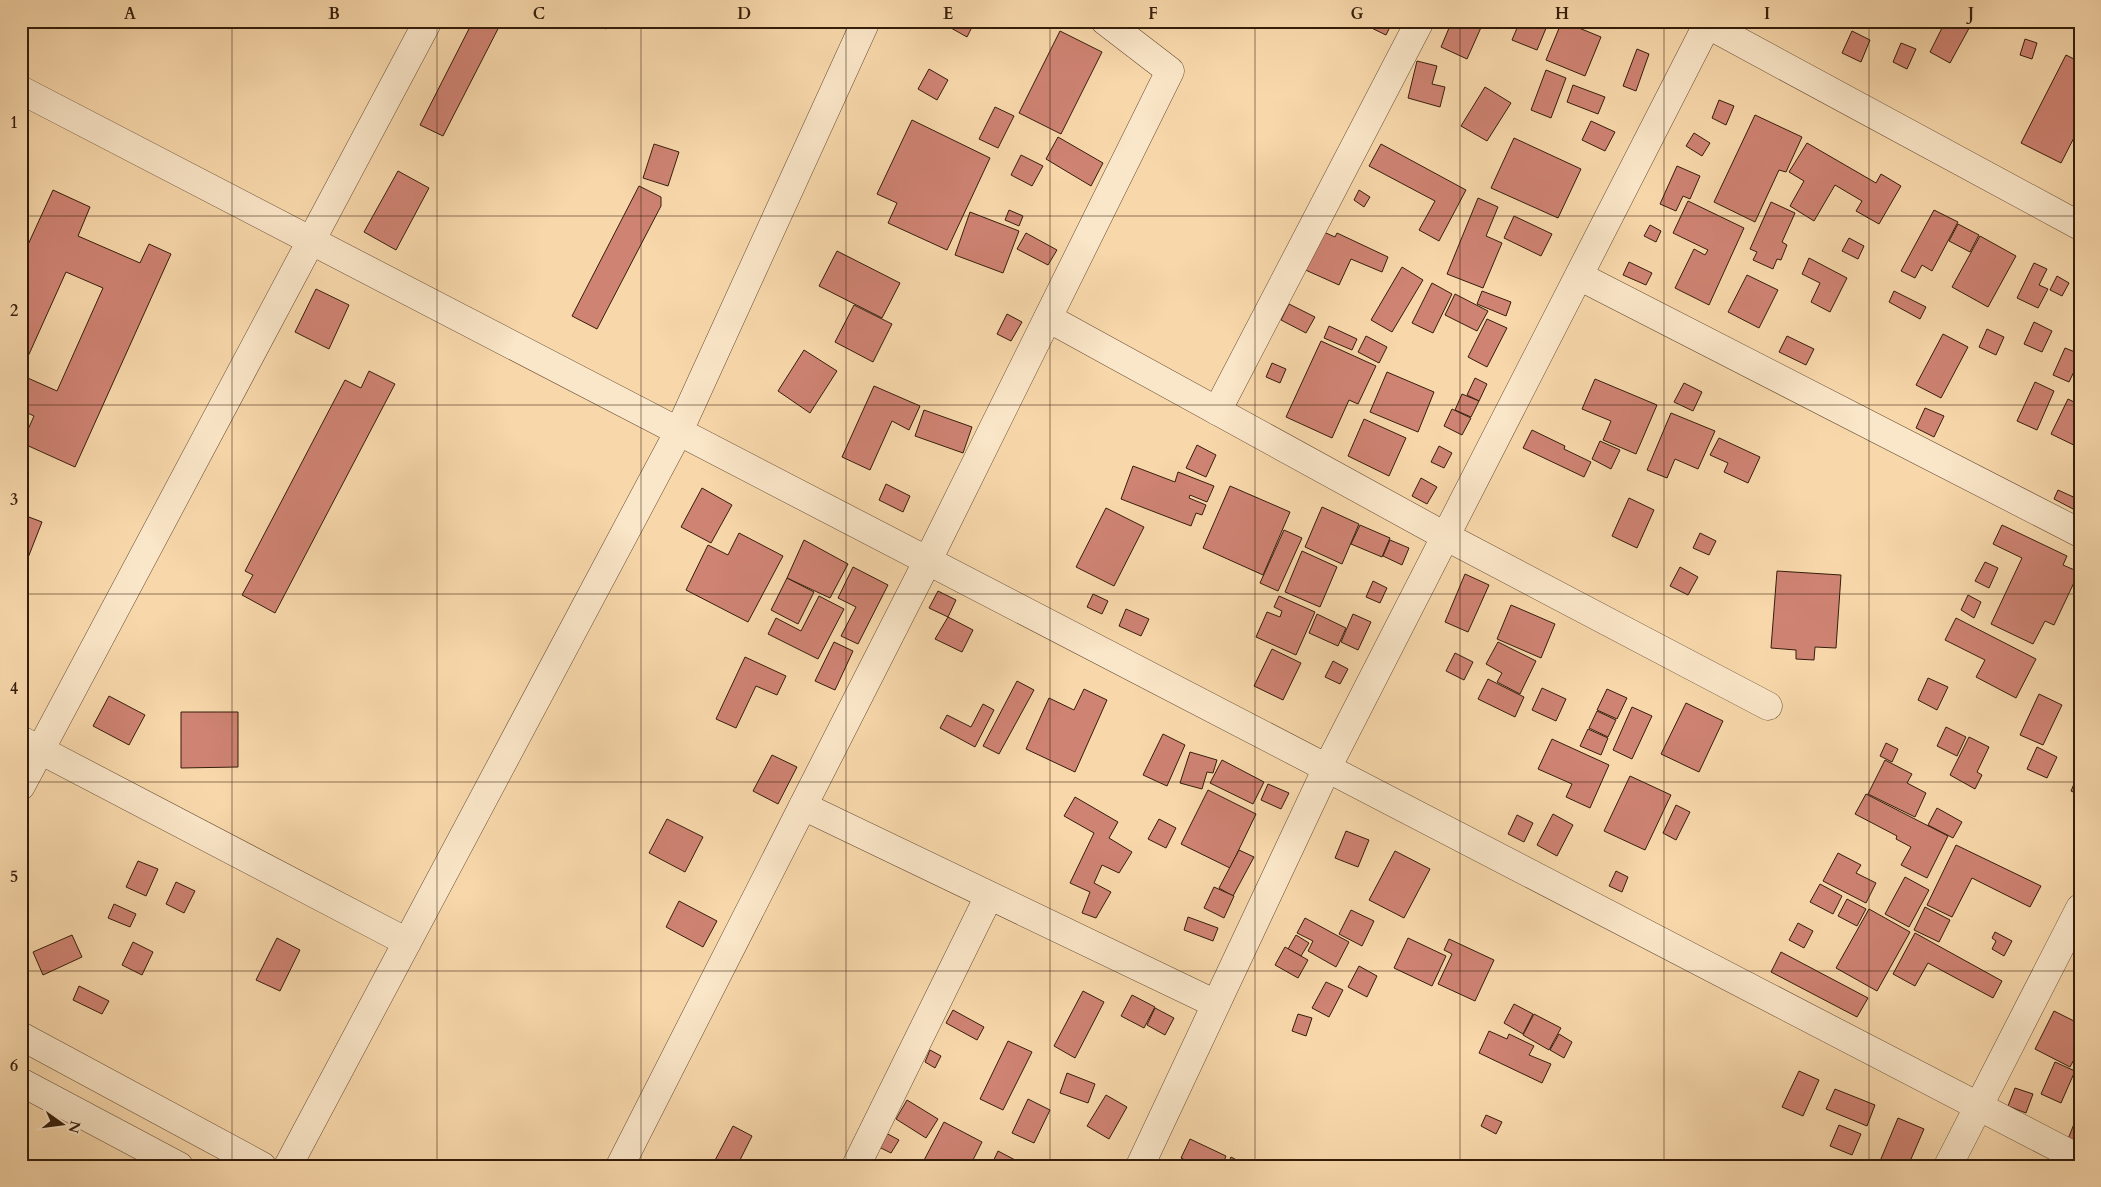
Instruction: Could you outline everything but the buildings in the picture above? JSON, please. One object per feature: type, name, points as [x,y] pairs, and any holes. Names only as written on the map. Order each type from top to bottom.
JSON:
[{"type":"street","points":[[21,786],[31,745],[311,241],[428,21]]},
{"type":"street","points":[[288,1166],[679,431],[866,21]]},
{"type":"street","points":[[620,1166],[928,560],[1170,71],[1104,21]]},
{"type":"street","points":[[1216,410],[1420,21]]},
{"type":"street","points":[[1140,1166],[1327,768],[1579,276],[1706,22],[2080,226]]},
{"type":"street","points":[[21,90],[2080,1159]]},
{"type":"street","points":[[1579,276],[2080,533]]},
{"type":"street","points":[[1048,318],[1445,536],[1768,706]]},
{"type":"street","points":[[31,745],[407,942]]},
{"type":"street","points":[[803,806],[1216,1004]]},
{"type":"street","points":[[856,1166],[989,896]]},
{"type":"street","points":[[1948,1166],[2080,908]]},
{"type":"street","points":[[21,1036],[262,1166]]},
{"type":"street","points":[[21,1082],[179,1166]]}]
